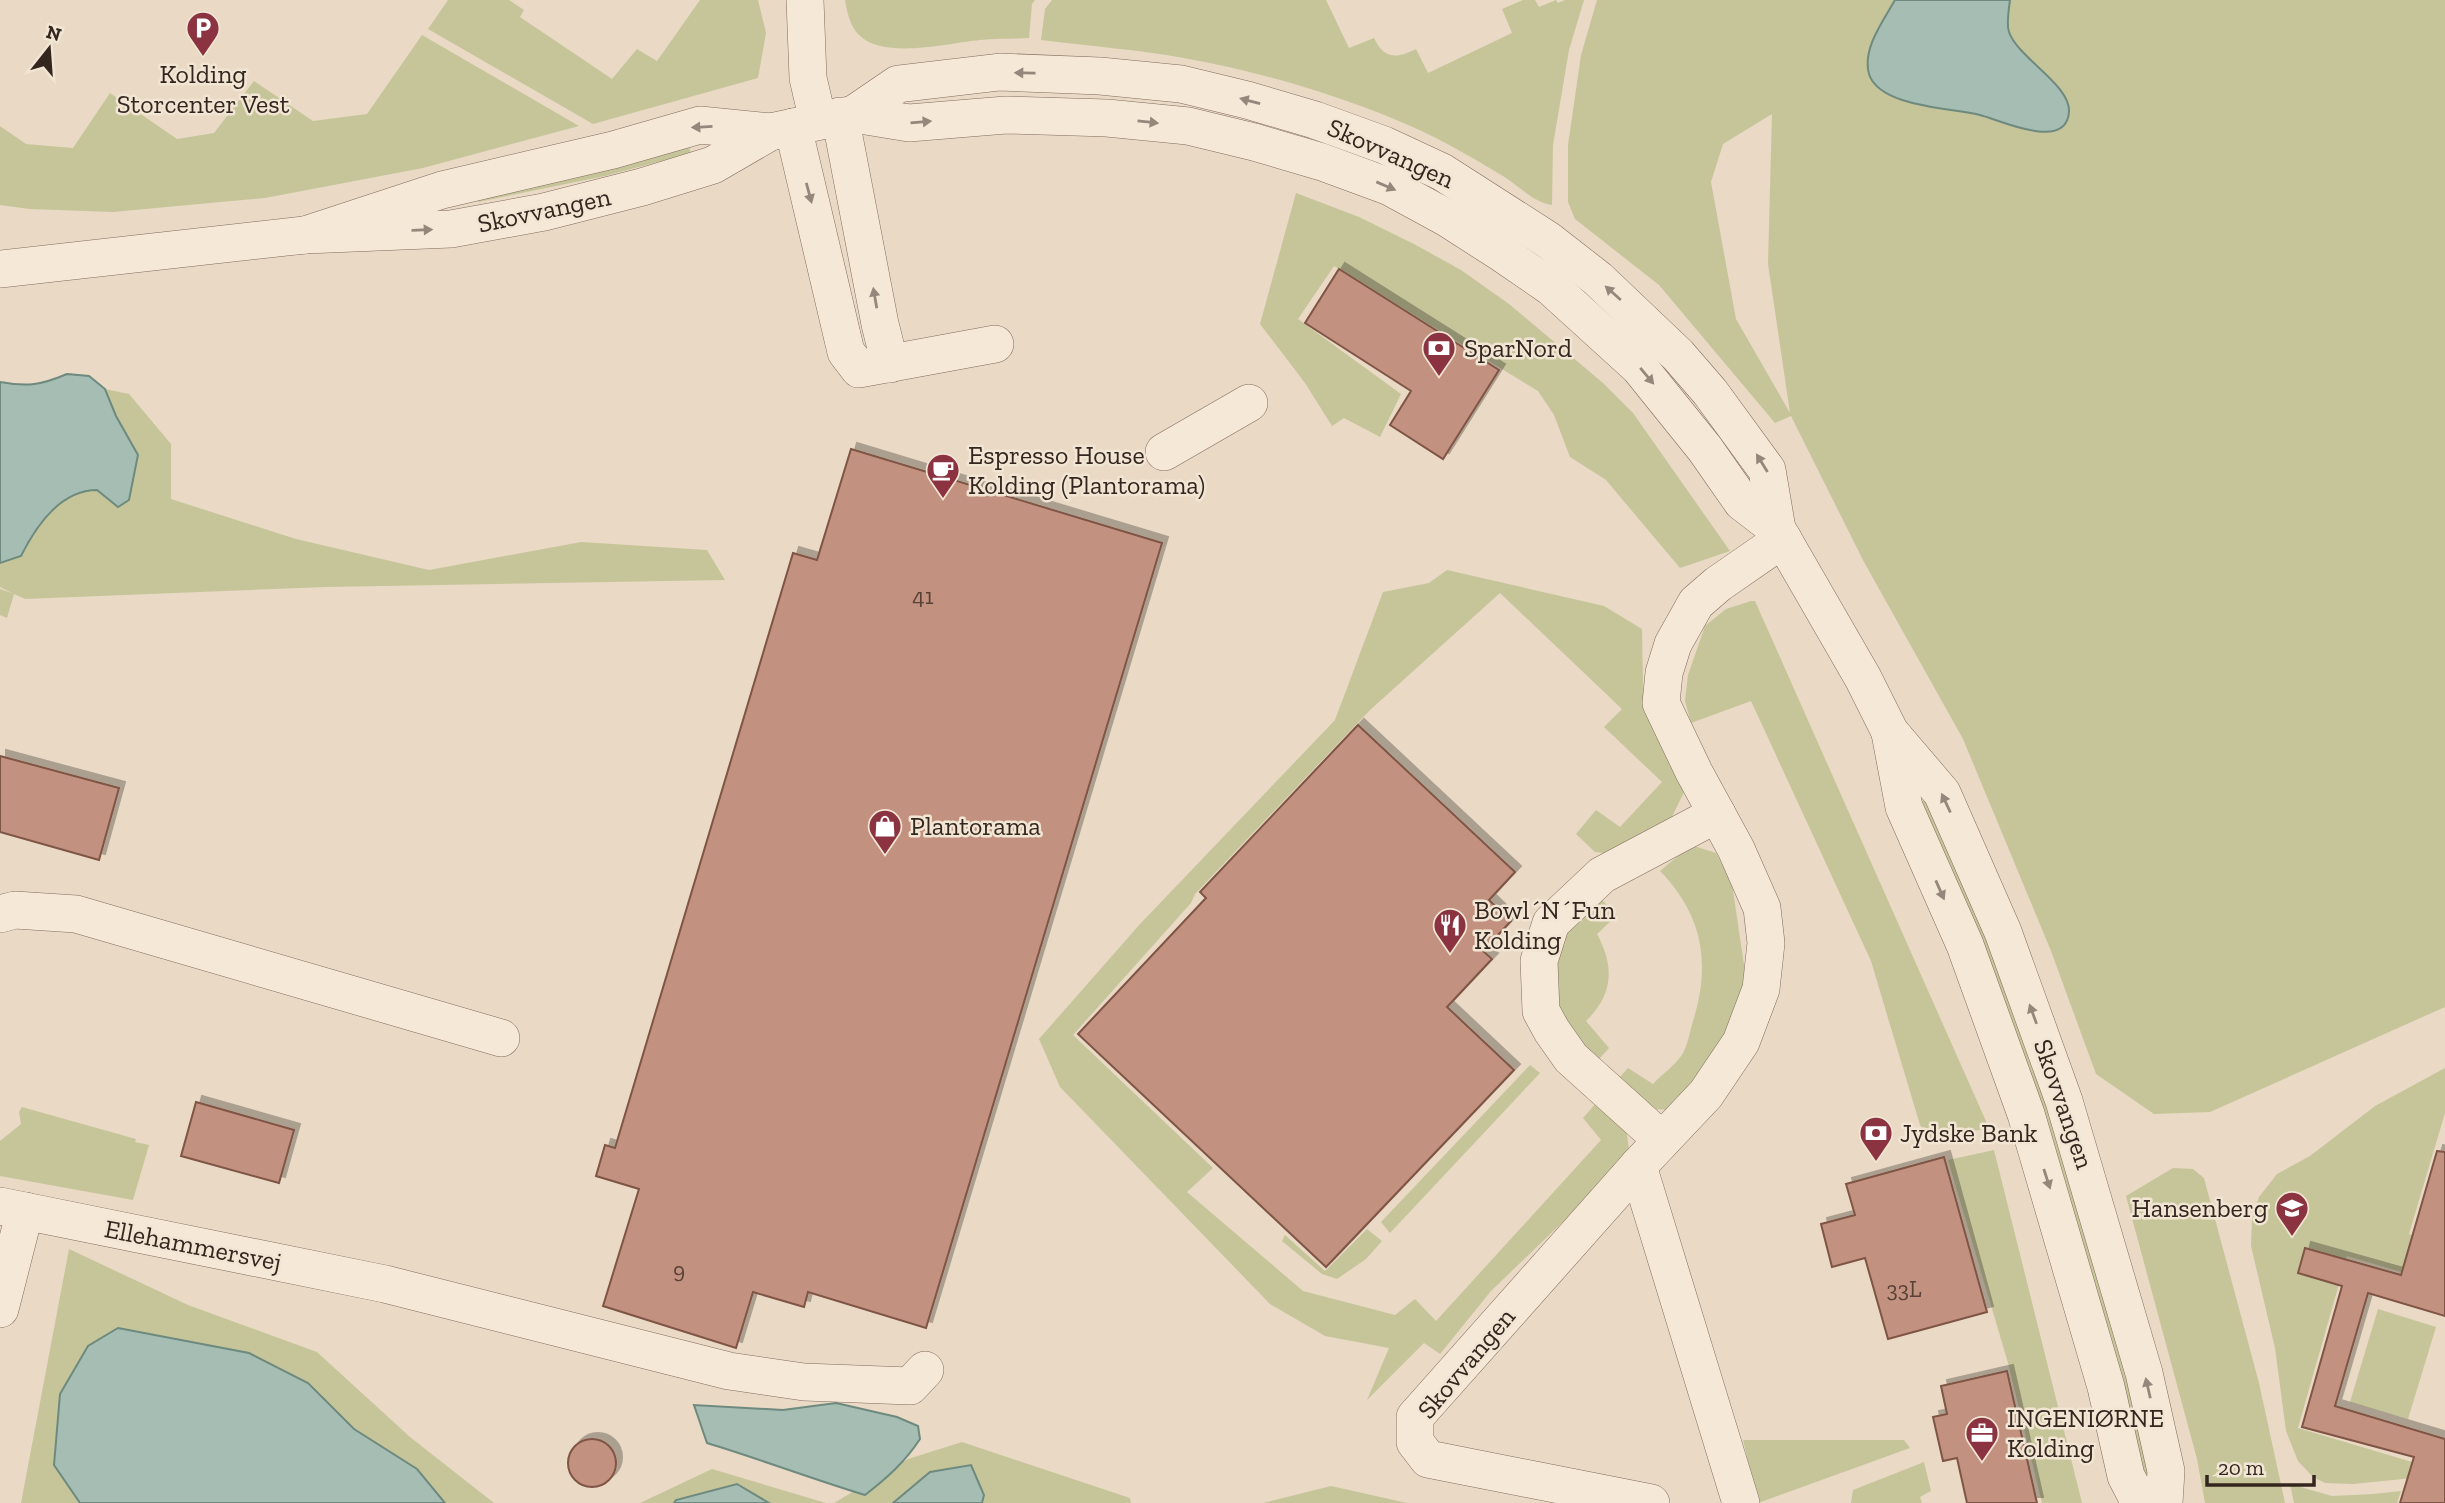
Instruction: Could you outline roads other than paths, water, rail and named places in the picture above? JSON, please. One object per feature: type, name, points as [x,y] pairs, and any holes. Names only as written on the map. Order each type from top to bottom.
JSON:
[{"type":"street","points":[[805,0],[808,78],[834,303],[846,352],[859,369],[995,344]]},
{"type":"street","name":"Skovvangen","points":[[5,267],[305,235],[451,229],[544,212],[642,187],[713,165],[898,84],[1000,72],[1100,76],[1181,84],[1315,120],[1384,145],[1442,172],[1548,240],[1642,318],[1710,392],[1768,470],[1780,534],[1863,678],[1890,732],[1942,793],[2003,932],[2064,1101],[2144,1373],[2166,1471],[2164,1503]]},
{"type":"street","points":[[815,122],[880,324],[890,364]]},
{"type":"street","points":[[1164,452],[1249,403]]},
{"type":"street","name":"Skovvangen","points":[[1651,1503],[1428,1459],[1415,1442],[1415,1417],[1650,1153],[1706,1094],[1741,1042],[1761,989],[1766,943],[1762,908],[1736,849],[1661,703],[1664,673],[1673,644],[1696,603],[1780,534]]},
{"type":"street","name":"Skovvangen","points":[[1890,732],[1904,807],[1965,946],[2026,1114],[2106,1387],[2126,1476],[2140,1503]]},
{"type":"street","points":[[1717,814],[1602,875],[1551,923],[1539,961],[1541,1011],[1552,1031],[1570,1058],[1650,1153],[1741,1503]]},
{"type":"street","points":[[0,914],[15,910],[76,915],[501,1038]]},
{"type":"street","points":[[0,1309],[13,1209]]},
{"type":"street","name":"Ellehammersvej","points":[[13,1209],[385,1284],[729,1371],[804,1382],[910,1386],[925,1370]]},
{"type":"place","name":"Kolding Storcenter Vest","points":[[203,58]]},
{"type":"place","name":"SparNord","points":[[1439,378]]},
{"type":"place","name":"Espresso House Kolding (Plantorama)","points":[[943,500]]},
{"type":"place","name":"Plantorama","points":[[885,856]]},
{"type":"place","name":"Bowl´N´Fun Kolding","points":[[1450,955]]},
{"type":"place","name":"Jydske Bank","points":[[1876,1163]]},
{"type":"place","name":"Hansenberg","points":[[2292,1238]]},
{"type":"place","name":"INGENIØRNE Kolding","points":[[1982,1463]]}]
